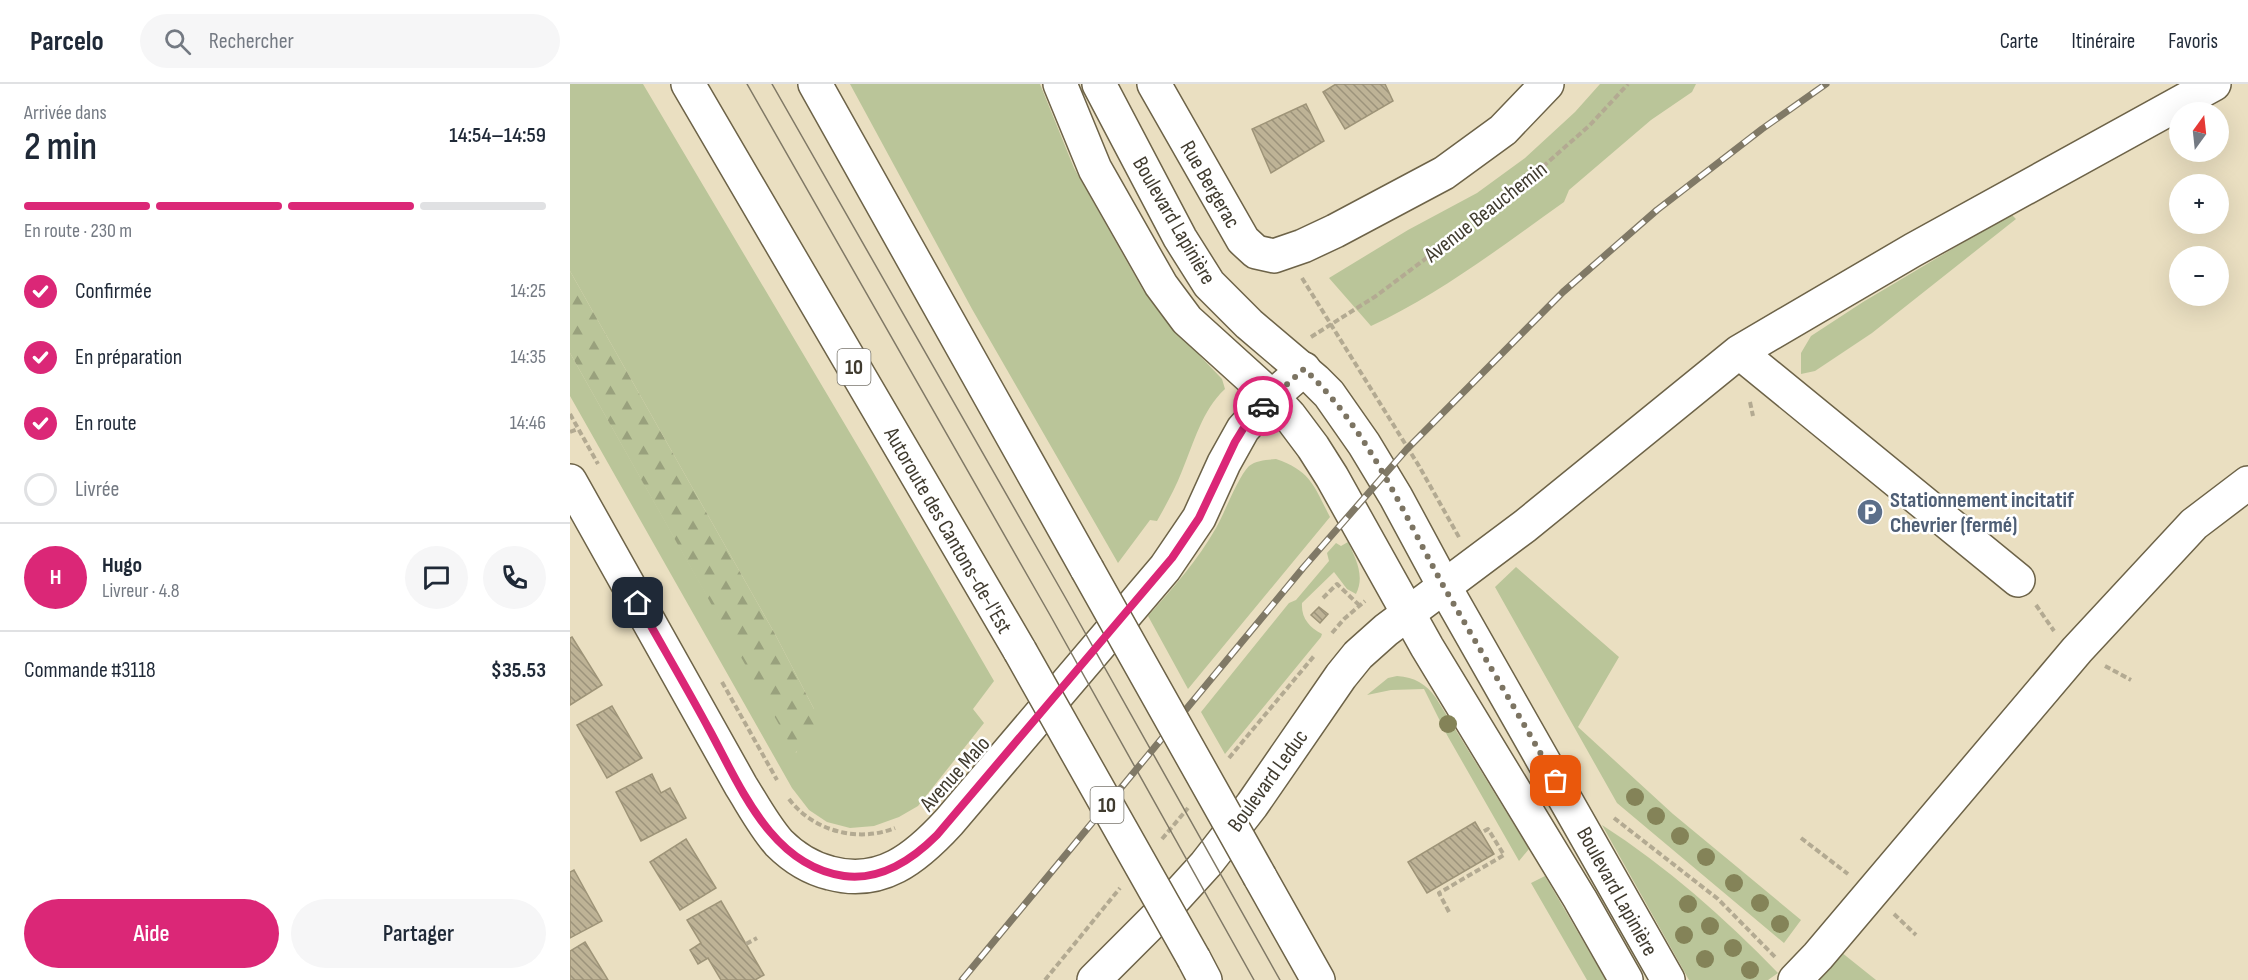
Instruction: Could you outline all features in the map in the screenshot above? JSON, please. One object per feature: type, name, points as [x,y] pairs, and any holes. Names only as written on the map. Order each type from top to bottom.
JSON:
[{"type":"main road","name":"Autoroute des Cantons-de-l'Est","points":[[688,84],[1020,651],[1199,969]]},
{"type":"main road","points":[[815,84],[1318,980]]},
{"type":"main road","name":"Boulevard Lapinière","points":[[1060,84],[1095,169],[1161,285],[1187,320],[1272,397],[1302,432],[1323,463],[1408,612],[1626,980]]},
{"type":"main road","name":"Boulevard Lapinière","points":[[1099,84],[1170,220],[1200,271],[1232,308],[1303,356],[1364,444],[1668,980]]},
{"type":"main road","name":"Rue Bergerac","points":[[1154,84],[1243,240],[1256,252],[1274,255],[1294,263]]},
{"type":"main road","points":[[1294,263],[1335,231],[1444,173],[1503,130],[1547,84]]},
{"type":"main road","name":"Boulevard Leduc","points":[[1095,980],[1206,864],[1252,805],[1337,681],[1358,655],[1408,612],[1525,526],[1739,352],[1913,250],[2214,84]]},
{"type":"main road","points":[[1739,352],[2018,580]]},
{"type":"main road","name":"Avenue Malo","points":[[570,481],[741,786],[769,831],[788,851],[810,867],[838,875],[860,877],[891,869],[910,858],[927,845],[949,822],[1175,555],[1199,518],[1239,436],[1303,356]]},
{"type":"main road","points":[[1786,969],[1833,938],[2077,650],[2194,524],[2248,483]]},
{"type":"path","name":"Avenue Beauchemin","points":[[1330,324],[1376,296],[1513,193],[1590,125],[1628,84]]},
{"type":"path","points":[[1294,263],[1419,466],[1455,529]]},
{"type":"path","points":[[1303,356],[1330,324]]},
{"type":"path","points":[[570,414],[599,465]]},
{"type":"path","points":[[570,432],[578,429]]},
{"type":"path","points":[[1323,598],[1337,584],[1359,605]]},
{"type":"path","name":"Avenue Malo","points":[[719,678],[783,790],[801,813],[829,829],[850,834],[878,833],[900,826]]},
{"type":"path","name":"Boulevard Lapinière","points":[[1610,813],[1718,899],[1786,969]]},
{"type":"path","points":[[1449,912],[1438,893],[1503,855],[1488,829],[1481,833]]},
{"type":"path","points":[[746,944],[757,938]]},
{"type":"green space","points":[[570,84],[643,84],[994,681],[973,709],[984,723],[918,806],[899,817],[874,826],[850,828],[827,822],[809,810],[792,788],[570,396],[570,353],[796,753],[814,709],[775,634],[570,271]]},
{"type":"green space","points":[[850,84],[1040,84],[1074,168],[1143,290],[1162,316],[1222,379],[1225,389],[1204,417],[1176,484],[1157,521],[1150,520],[1118,563],[972,309]]},
{"type":"green space","points":[[1600,84],[1696,84],[1692,92],[1651,120],[1569,190],[1564,202],[1470,269],[1397,313],[1371,326],[1329,278],[1408,230],[1477,193],[1525,158],[1575,112]]},
{"type":"green space","points":[[2011,214],[2016,219],[1872,333],[1815,371],[1801,374],[1801,353],[1811,336],[1863,302]]},
{"type":"green space","points":[[570,271],[775,634],[814,709],[815,725],[808,740],[795,753],[570,353]]},
{"type":"green space","points":[[1276,459],[1304,474],[1315,488],[1330,517],[1188,689],[1148,616],[1201,551],[1216,528],[1240,478],[1249,466],[1258,461]]},
{"type":"green space","points":[[1348,542],[1360,574],[1356,594],[1347,589],[1334,572],[1302,603],[1304,618],[1322,634],[1321,637],[1225,754],[1201,712],[1289,603],[1296,600],[1329,561],[1327,553],[1336,543],[1341,546]]},
{"type":"green space","points":[[1516,567],[1619,657],[1578,727],[1673,814],[1801,920],[1784,943],[1617,803],[1495,587]]},
{"type":"green space","points":[[1397,676],[1420,682],[1436,698],[1529,849],[1519,861],[1447,735],[1424,689],[1391,690],[1367,695],[1388,678]]},
{"type":"green space","points":[[1602,825],[1649,858],[1694,894],[1778,973],[1768,980],[1689,980]]},
{"type":"green space","points":[[1545,876],[1606,980],[1587,980],[1531,883]]},
{"type":"green space","points":[[1841,952],[1876,980],[1815,980]]},
{"type":"building","points":[[1336,84],[1385,84],[1393,101],[1345,129],[1323,92]]},
{"type":"building","points":[[1306,104],[1324,141],[1271,173],[1252,129]]},
{"type":"building","points":[[1319,607],[1328,614],[1320,623],[1311,615]]},
{"type":"building","points":[[572,637],[602,685],[570,705],[570,638]]},
{"type":"building","points":[[612,706],[642,758],[607,778],[577,725]]},
{"type":"building","points":[[652,774],[661,793],[670,788],[686,818],[641,841],[616,792]]},
{"type":"building","points":[[1475,822],[1494,854],[1427,893],[1408,862]]},
{"type":"building","points":[[686,839],[716,888],[680,910],[650,862]]},
{"type":"building","points":[[574,870],[602,921],[570,938],[570,872]]},
{"type":"building","points":[[721,901],[764,975],[755,980],[721,980],[708,958],[698,964],[690,950],[701,943],[687,920]]},
{"type":"building","points":[[585,942],[608,980],[570,980],[570,951]]},
{"type":"tram line","points":[[747,84],[1050,615],[1254,980]]},
{"type":"tram line","points":[[772,84],[1065,597],[1280,980]]},
{"type":"railway","points":[[962,980],[1303,568],[1407,449],[1563,292],[1657,210],[1762,129],[1826,84]]},
{"type":"way so far","points":[[1263,406],[1304,369],[1329,394],[1384,476],[1556,781]]},
{"type":"place","name":"Stationnement incitatif Chevrier (fermé)","points":[[1870,512]]},
{"type":"route","points":[[638,603],[741,786],[769,831],[788,851],[810,867],[838,875],[860,877],[880,873],[910,858],[937,835],[1165,568],[1199,518],[1235,442],[1263,406]]}]
